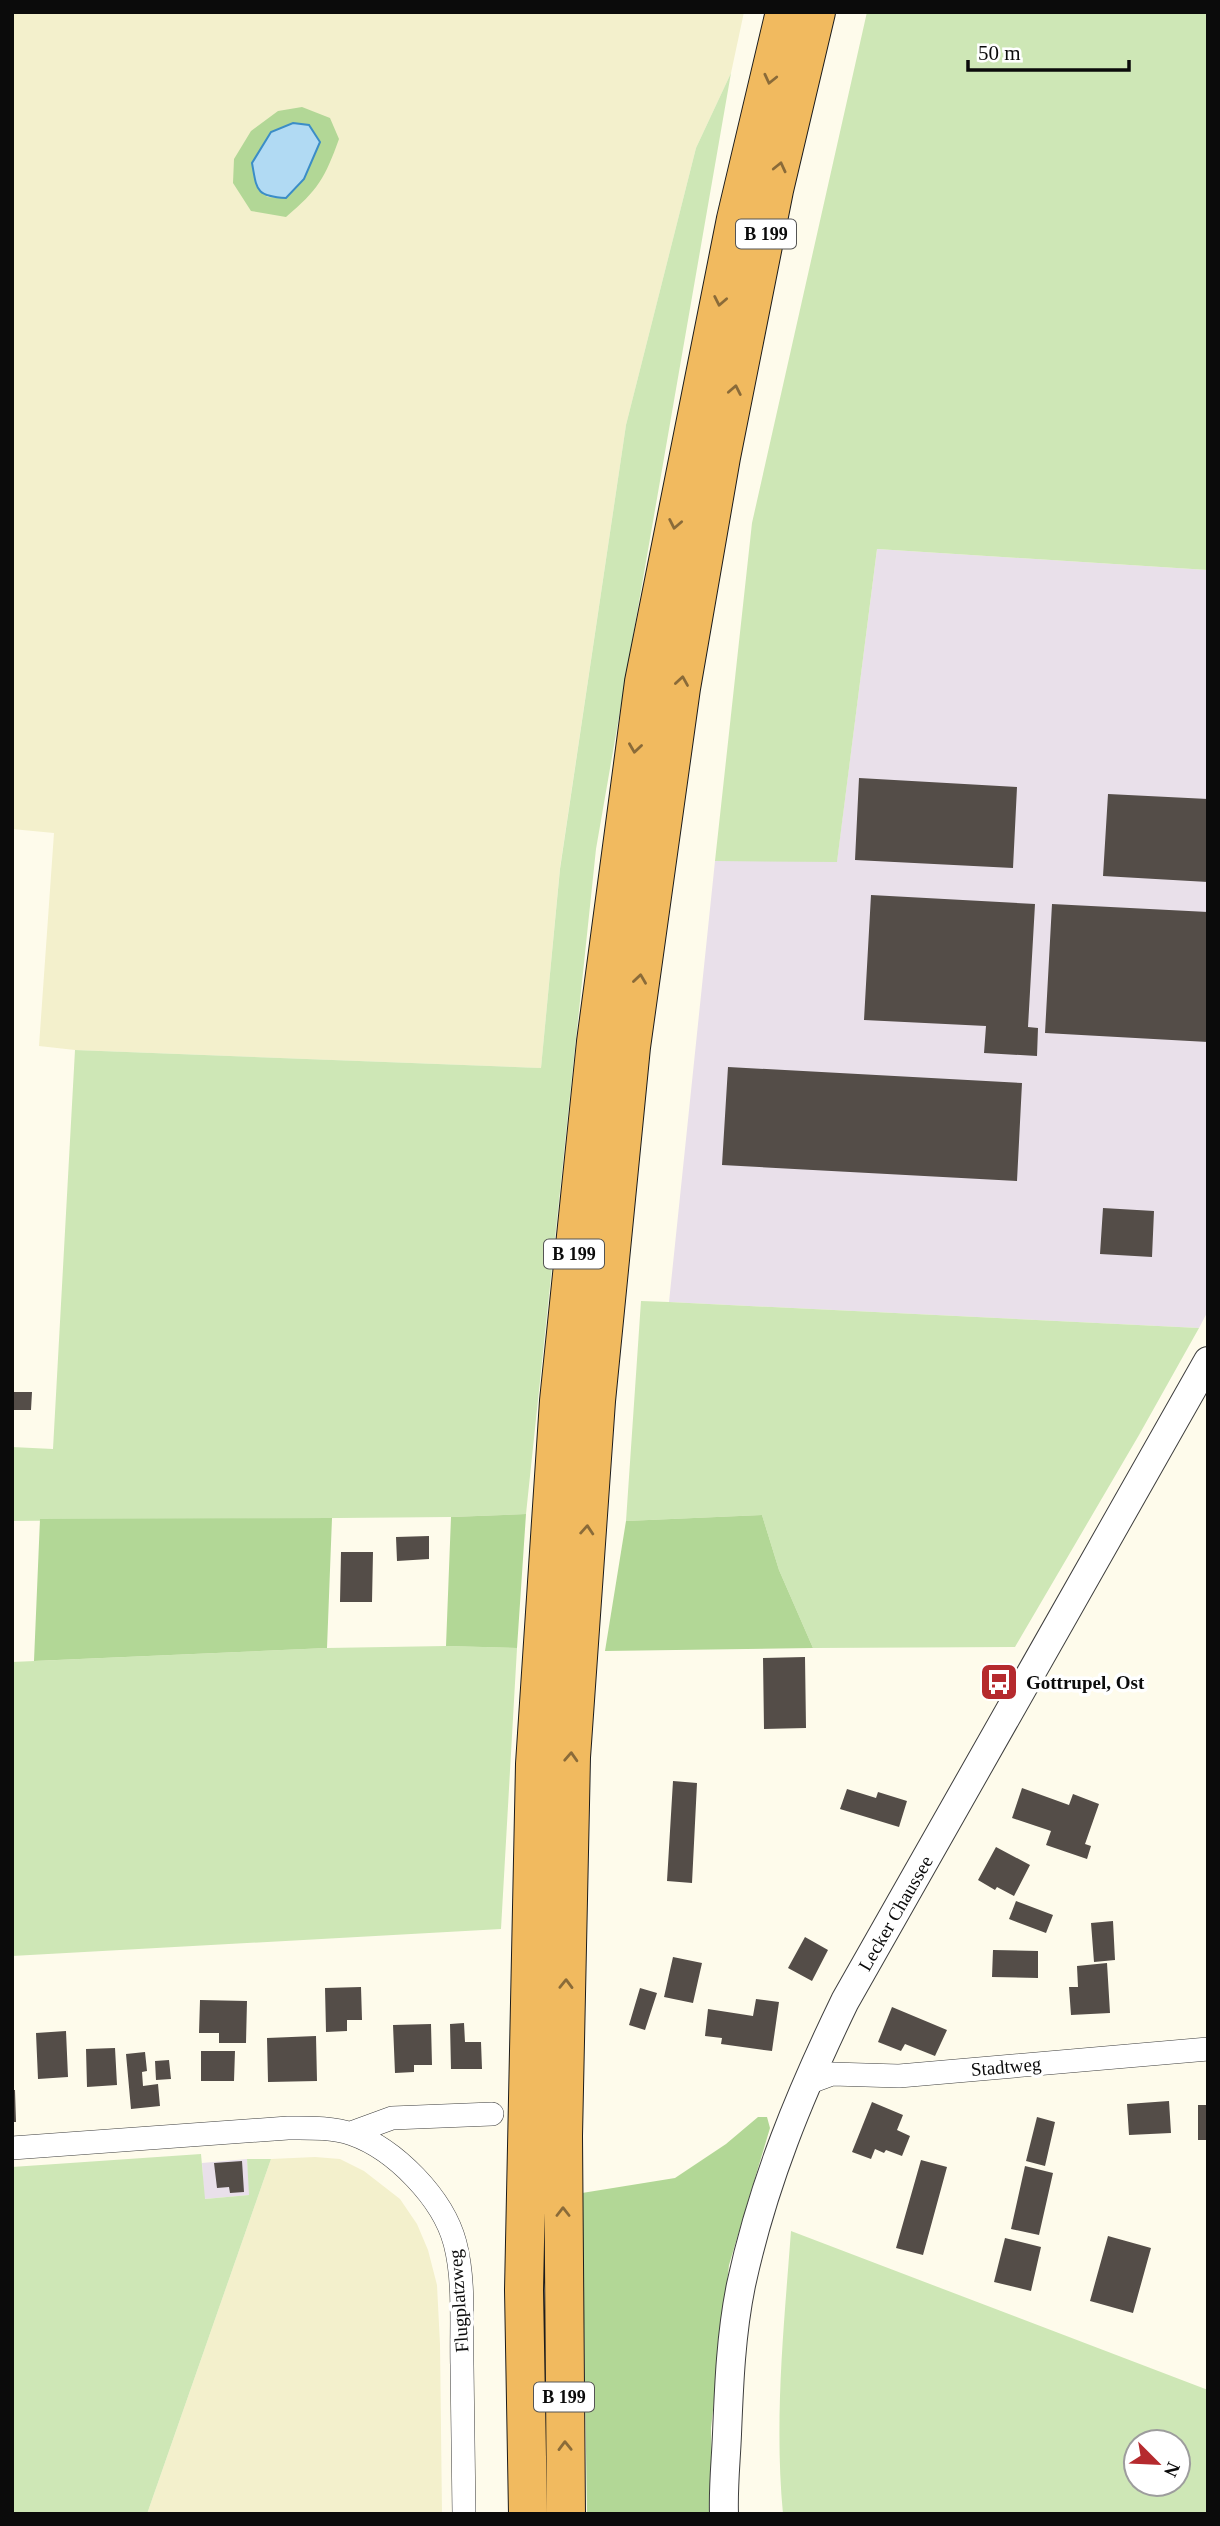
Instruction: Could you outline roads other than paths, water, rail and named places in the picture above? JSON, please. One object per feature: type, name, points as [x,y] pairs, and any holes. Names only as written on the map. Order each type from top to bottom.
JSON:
[{"type":"highway","name":"B 199","points":[[528,2514],[524,2290],[535,1764],[559,1401],[596,1042],[644,682],[736,219],[785,12]]},
{"type":"highway","name":"B 199","points":[[565,2514],[563,2136],[571,1757],[596,1401],[629,1060],[681,688],[721,457],[775,190],[816,12]]},
{"type":"street","name":"Lecker Chaussee","points":[[724,2514],[730,2365],[740,2288],[756,2222],[790,2119],[845,2001],[1208,1361]]},
{"type":"street","name":"Stadtweg","points":[[805,2084],[832,2074],[899,2076],[1208,2049]]},
{"type":"street","name":"Flugplatzweg","points":[[351,2133],[392,2118],[492,2114]]},
{"type":"street","name":"Flugplatzweg","points":[[12,2148],[288,2128],[351,2133],[387,2152],[415,2176],[440,2211],[454,2241],[460,2280],[464,2514]]},
{"type":"water","points":[[293,123],[309,125],[320,142],[304,179],[286,198],[268,195],[259,190],[252,163],[271,132]]},
{"type":"place","name":"Gottrupel, Ost","points":[[999,1682]]}]
